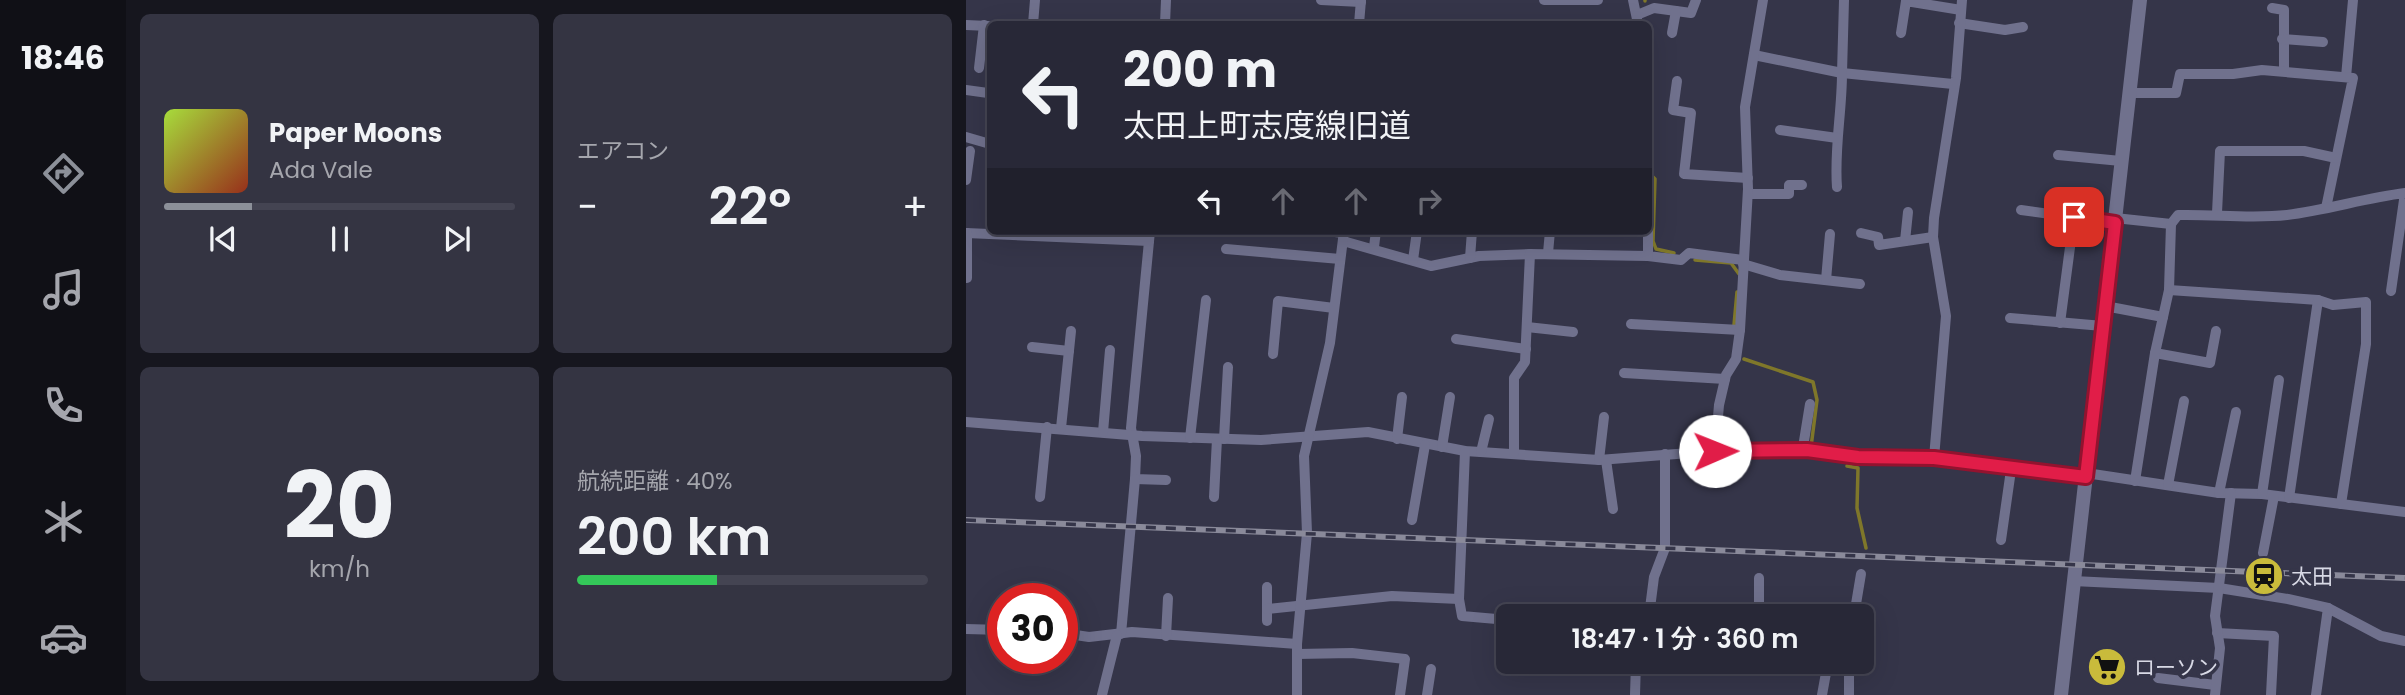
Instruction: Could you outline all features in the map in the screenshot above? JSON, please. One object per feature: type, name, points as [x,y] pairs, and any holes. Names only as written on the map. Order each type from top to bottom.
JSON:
[{"type":"street","points":[[1033,21],[1035,0]]},
{"type":"street","points":[[1165,21],[1166,0]]},
{"type":"street","points":[[1321,0],[1361,1],[1359,21]]},
{"type":"street","points":[[1544,0],[1598,0]]},
{"type":"street","points":[[1633,0],[1637,20],[1654,8],[1691,13],[1696,0]]},
{"type":"street","points":[[1715,451],[1715,431],[1725,379],[1736,359],[1740,330],[1748,194],[1745,107],[1763,0]]},
{"type":"street","points":[[1837,187],[1838,138],[1842,117],[1844,0]]},
{"type":"street","points":[[1901,33],[1906,0],[1961,5],[1956,78],[1953,84],[1933,237],[1946,316],[1934,458]]},
{"type":"street","points":[[2061,695],[2140,0]]},
{"type":"street","points":[[2346,78],[2353,0]]},
{"type":"street","points":[[2272,8],[2284,10],[2284,71]]},
{"type":"street","points":[[1672,33],[1676,11]]},
{"type":"street","points":[[1959,23],[2005,30],[2023,26]]},
{"type":"street","points":[[966,25],[987,26],[978,68]]},
{"type":"street","points":[[2282,39],[2323,42]]},
{"type":"street","points":[[1754,55],[1842,73],[1953,84]]},
{"type":"street","points":[[2129,93],[2176,93],[2180,74],[2284,71],[2353,78],[2326,208]]},
{"type":"street","points":[[1676,81],[1673,110],[1691,113],[1684,174],[1748,178]]},
{"type":"street","points":[[966,90],[987,93]]},
{"type":"street","points":[[1780,130],[1838,138]]},
{"type":"street","points":[[966,137],[987,143]]},
{"type":"street","points":[[966,180],[970,151]]},
{"type":"street","points":[[2217,213],[2220,151],[2304,151],[2336,158]]},
{"type":"street","points":[[2058,155],[2121,161]]},
{"type":"street","points":[[1748,194],[1789,194],[1789,185],[1802,185]]},
{"type":"street","points":[[2136,481],[2155,353],[2169,290],[2171,224],[2178,215],[2217,213],[2258,217],[2405,193],[2400,259],[2391,291]]},
{"type":"street","points":[[2021,210],[2171,224]]},
{"type":"street","points":[[1905,241],[1908,212]]},
{"type":"street","points":[[2060,323],[2074,217]]},
{"type":"street","points":[[967,278],[966,233],[987,233]]},
{"type":"street","points":[[1861,233],[1878,237],[1879,245],[1933,237]]},
{"type":"street","points":[[1826,280],[1830,234]]},
{"type":"street","points":[[1088,235],[1149,236],[1131,428],[1135,479],[1119,634],[1102,695]]},
{"type":"street","points":[[1297,695],[1297,649],[1307,533],[1304,456],[1315,417],[1335,308],[1343,235],[1431,266],[1470,258],[1548,253],[1681,260],[1689,253],[1743,262],[1780,275],[1860,284]]},
{"type":"street","points":[[1374,247],[1376,235]]},
{"type":"street","points":[[1413,260],[1416,235]]},
{"type":"street","points":[[1470,258],[1472,235]]},
{"type":"street","points":[[1548,253],[1550,235]]},
{"type":"street","points":[[1648,235],[1648,257]]},
{"type":"street","points":[[1226,248],[1340,259]]},
{"type":"street","points":[[1514,453],[1514,378],[1525,362],[1530,254]]},
{"type":"street","points":[[2169,290],[2318,300],[2333,304],[2366,302],[2366,344],[2341,504]]},
{"type":"street","points":[[1190,438],[1206,300]]},
{"type":"street","points":[[2289,498],[2318,300]]},
{"type":"street","points":[[1273,354],[1278,301],[1335,308]]},
{"type":"street","points":[[2105,306],[2163,317]]},
{"type":"street","points":[[2010,318],[2103,326]]},
{"type":"street","points":[[1631,324],[1740,330]]},
{"type":"street","points":[[1527,327],[1573,332]]},
{"type":"street","points":[[1061,428],[1071,331]]},
{"type":"street","points":[[2155,353],[2210,362],[2216,331]]},
{"type":"street","points":[[1455,339],[1526,349]]},
{"type":"street","points":[[1032,347],[1069,351]]},
{"type":"street","points":[[1103,432],[1110,350]]},
{"type":"street","points":[[1214,497],[1228,367]]},
{"type":"street","points":[[1624,373],[1725,379]]},
{"type":"street","points":[[2263,553],[2279,380]]},
{"type":"street","points":[[1397,439],[1402,397]]},
{"type":"street","points":[[1442,447],[1450,397]]},
{"type":"street","points":[[2168,485],[2184,401]]},
{"type":"street","points":[[1807,450],[1804,441],[1810,404]]},
{"type":"street","points":[[2158,678],[2215,690],[2220,648],[2215,616],[2225,493],[2236,412]]},
{"type":"street","points":[[1604,417],[1603,460],[1614,509]]},
{"type":"street","points":[[1481,452],[1489,419]]},
{"type":"street","points":[[966,422],[1221,439],[1308,437],[1368,432],[1465,451],[1603,460],[1715,451],[1807,450],[1858,457],[1934,458],[2011,470],[2086,475],[2405,512]]},
{"type":"street","points":[[1040,497],[1047,427]]},
{"type":"street","points":[[1412,520],[1425,445]]},
{"type":"street","points":[[1465,451],[1459,599],[1462,616],[1465,619],[1496,620]]},
{"type":"street","points":[[1651,604],[1654,577],[1665,548],[1664,454]]},
{"type":"street","points":[[2001,540],[2011,470]]},
{"type":"street","points":[[1135,479],[1166,480]]},
{"type":"street","points":[[1856,604],[1861,574]]},
{"type":"street","points":[[1759,578],[1759,604]]},
{"type":"street","points":[[2073,581],[2219,588],[2328,608],[2381,636],[2405,641]]},
{"type":"street","points":[[1267,587],[1267,615],[1300,606],[1392,596],[1459,599]]},
{"type":"street","points":[[1166,636],[1168,598]]},
{"type":"street","points":[[2316,695],[2328,608]]},
{"type":"street","points":[[966,629],[987,630]]},
{"type":"street","points":[[2217,633],[2274,636],[2271,695]]},
{"type":"street","points":[[1078,636],[1166,636],[1405,659],[1399,695]]},
{"type":"street","points":[[1427,695],[1431,668]]},
{"type":"street","points":[[1635,695],[1636,674]]},
{"type":"street","points":[[1822,695],[1826,674]]},
{"type":"street","points":[[1849,674],[1849,695]]},
{"type":"waterway","points":[[1652,176],[1655,179],[1653,241],[1656,249],[1674,253]]},
{"type":"waterway","points":[[1695,260],[1731,263],[1739,274]]},
{"type":"waterway","points":[[1734,325],[1737,292]]},
{"type":"waterway","points":[[1744,359],[1813,382],[1817,400],[1811,447]]},
{"type":"waterway","points":[[1847,466],[1858,468],[1857,508],[1866,548]]},
{"type":"railway","points":[[966,520],[2405,578]]},
{"type":"place","name":"太田","points":[[2264,576]]},
{"type":"place","name":"ローソン","points":[[2107,667]]},
{"type":"route","points":[[1715,451],[1807,450],[1858,457],[1934,458],[2011,470],[2086,477],[2115,223],[2074,217]]}]
